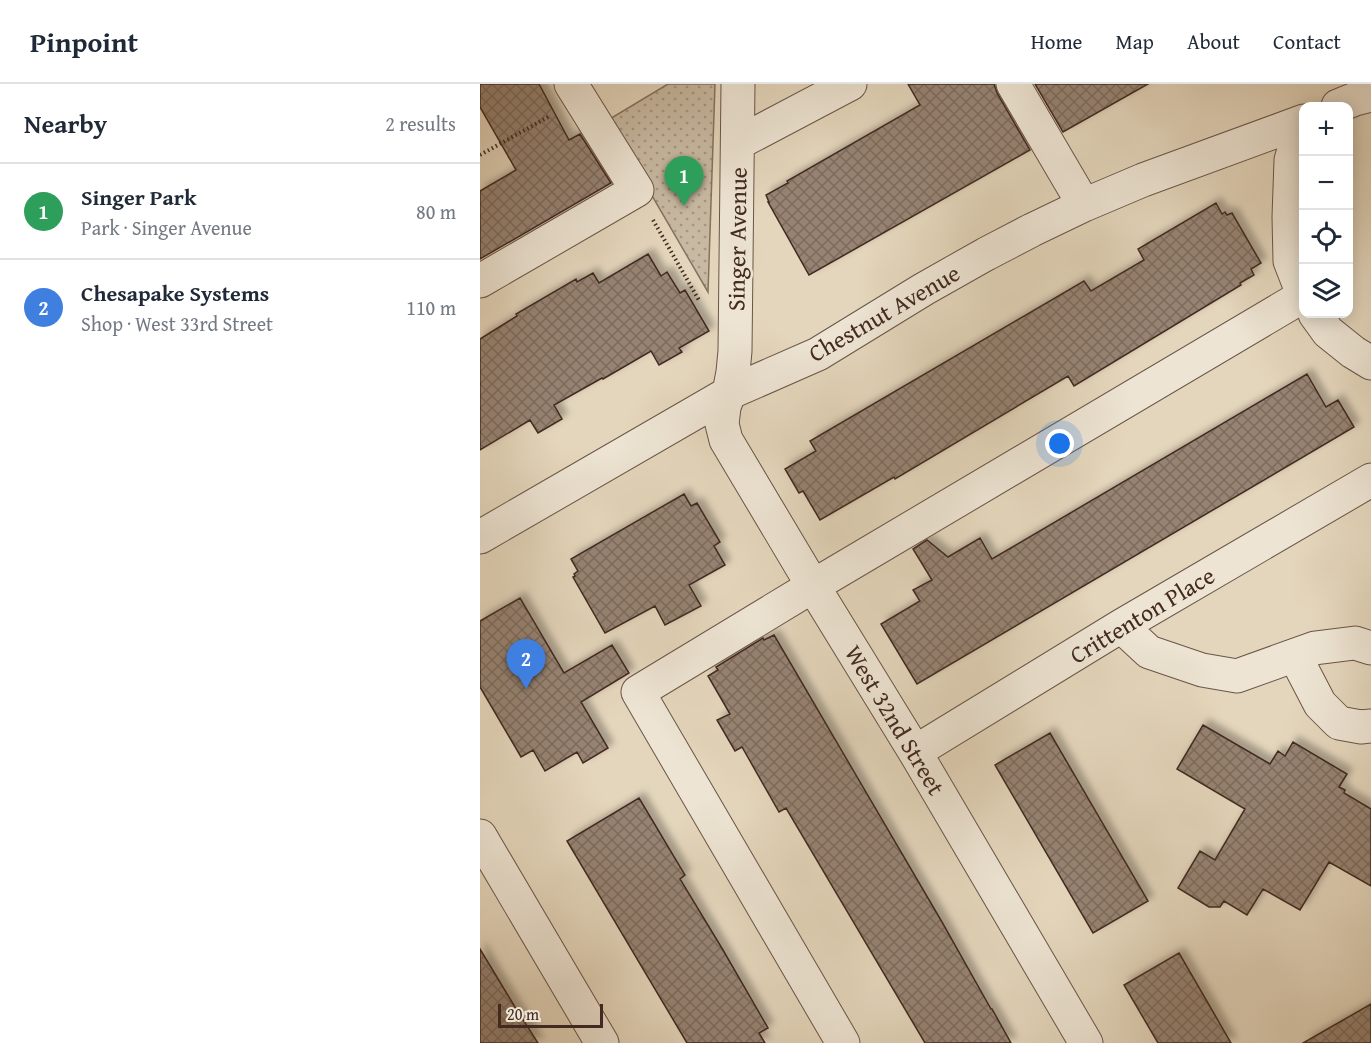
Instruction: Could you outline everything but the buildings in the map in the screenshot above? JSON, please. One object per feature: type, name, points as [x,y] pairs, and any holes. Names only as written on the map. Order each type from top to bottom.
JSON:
[{"type":"street","name":"Singer Avenue","points":[[729,393],[735,351],[738,84]]},
{"type":"street","points":[[738,143],[850,84]]},
{"type":"street","points":[[1013,84],[1084,205]]},
{"type":"street","points":[[480,281],[637,190],[573,87]]},
{"type":"street","points":[[1348,102],[1371,95]]},
{"type":"street","name":"Chestnut Avenue","points":[[480,537],[729,393],[818,354],[986,254],[1084,205],[1143,180],[1299,123]]},
{"type":"street","points":[[1299,135],[1291,160],[1288,217],[1290,261],[1299,285]]},
{"type":"street","points":[[843,1043],[638,692],[1299,298]]},
{"type":"street","points":[[1318,318],[1328,332],[1371,363]]},
{"type":"street","name":"West 32nd Street","points":[[729,393],[722,424],[726,440],[915,752],[1086,1043]]},
{"type":"street","name":"Crittenton Place","points":[[915,752],[1121,626],[1371,480]]},
{"type":"street","points":[[1121,626],[1149,652],[1202,670],[1237,676],[1315,648],[1355,643],[1371,648]]},
{"type":"street","points":[[1295,656],[1320,704],[1339,723],[1361,727],[1371,726]]},
{"type":"street","points":[[480,836],[602,1043]]},
{"type":"path","points":[[480,155],[566,107],[573,87]]},
{"type":"path","points":[[637,190],[704,308]]},
{"type":"shaded area","points":[[668,84],[715,84],[708,292],[608,120]]},
{"type":"place","name":"Singer Park","points":[[684,206]]},
{"type":"place","name":"Chesapake Systems","points":[[526,689]]}]
